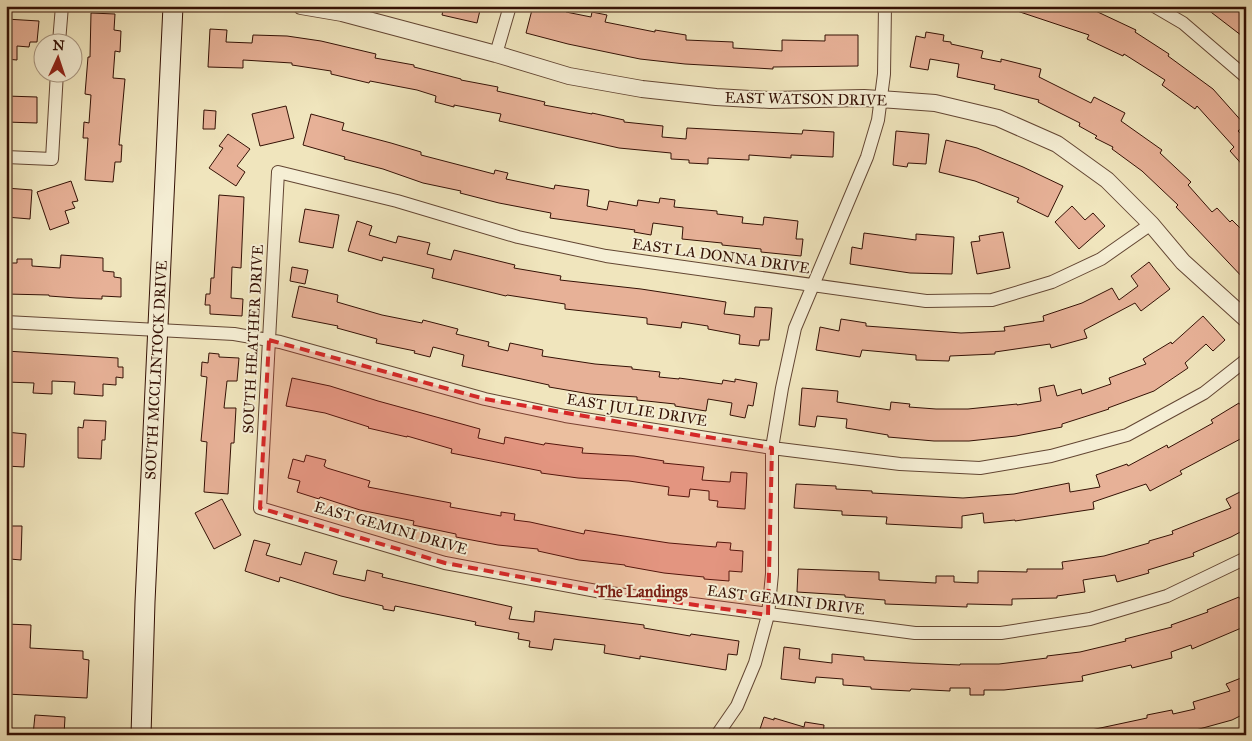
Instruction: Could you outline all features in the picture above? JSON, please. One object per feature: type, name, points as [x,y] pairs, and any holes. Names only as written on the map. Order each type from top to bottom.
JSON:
[{"type":"main road","name":"SOUTH MCCLINTOCK DRIVE","points":[[141,735],[145,602],[173,6]]},
{"type":"street","points":[[60,32],[62,6]]},
{"type":"street","name":"EAST WATSON DRIVE","points":[[300,6],[342,13],[496,54],[569,76],[642,89],[716,97],[770,100],[881,99],[935,103],[998,118],[1056,144],[1106,180],[1152,224],[1183,262],[1246,319]]},
{"type":"street","points":[[496,54],[510,6]]},
{"type":"street","points":[[716,735],[737,706],[755,663],[768,615],[772,574],[772,448],[782,388],[795,328],[867,157],[878,120],[885,45],[885,6]]},
{"type":"street","points":[[1154,6],[1183,24],[1246,77]]},
{"type":"street","points":[[6,157],[52,159],[56,82]]},
{"type":"street","name":"EAST LA DONNA DRIVE","points":[[278,172],[396,201],[518,237],[606,256],[926,301],[992,300],[1052,282],[1101,259],[1152,224]]},
{"type":"street","name":"SOUTH HEATHER DRIVE","points":[[260,508],[278,172]]},
{"type":"street","name":"EAST JULIE DRIVE","points":[[6,322],[234,334],[302,348],[485,400],[565,416],[772,448],[900,464],[980,468],[1051,456],[1127,435],[1204,393],[1246,360]]},
{"type":"street","name":"EAST GEMINI DRIVE","points":[[260,508],[445,563],[602,592],[915,633],[1000,633],[1090,619],[1167,596],[1246,558]]},
{"type":"highlighted area","points":[[269,340],[485,399],[772,448],[768,615],[602,592],[445,563],[260,508]]},
{"type":"building","points":[[444,6],[481,6],[477,23],[442,15]]},
{"type":"building","points":[[533,6],[558,6],[567,9],[566,12],[591,17],[592,12],[607,15],[605,22],[655,32],[655,30],[686,35],[686,40],[733,42],[733,48],[782,51],[782,40],[825,41],[825,35],[858,35],[858,66],[773,67],[773,69],[685,64],[640,59],[526,33]]},
{"type":"building","points":[[1011,6],[1085,6],[1136,30],[1135,32],[1169,54],[1168,56],[1213,89],[1245,125],[1238,131],[1246,137],[1246,169],[1230,151],[1234,147],[1197,106],[1195,109],[1162,85],[1165,80],[1124,54],[1123,56],[1087,39],[1089,35],[1011,9]]},
{"type":"building","points":[[1203,6],[1246,6],[1246,39]]},
{"type":"building","points":[[91,13],[115,14],[114,30],[121,31],[120,52],[115,51],[113,78],[125,79],[119,145],[122,145],[121,162],[115,162],[113,182],[85,180],[88,138],[83,138],[84,122],[89,123],[91,95],[85,94],[88,57],[90,57]]},
{"type":"building","points":[[6,19],[39,21],[38,32],[32,32],[32,42],[30,42],[29,47],[17,46],[17,60],[6,59]]},
{"type":"building","points":[[210,29],[227,30],[226,42],[252,43],[253,35],[287,36],[321,41],[376,54],[375,58],[414,65],[414,67],[461,80],[498,87],[497,91],[545,102],[544,105],[592,113],[624,120],[624,122],[663,126],[662,137],[686,139],[687,128],[802,134],[803,130],[834,132],[833,157],[791,155],[791,158],[749,155],[749,160],[708,158],[708,164],[689,163],[689,160],[671,159],[671,153],[619,148],[499,121],[501,114],[454,105],[454,107],[435,102],[436,96],[417,90],[370,81],[369,83],[331,74],[331,71],[292,65],[292,63],[243,60],[243,68],[208,67]]},
{"type":"building","points":[[926,32],[944,35],[943,41],[951,42],[951,44],[983,51],[981,58],[1001,62],[1001,59],[1041,69],[1039,77],[1091,103],[1094,97],[1125,113],[1121,121],[1162,150],[1160,153],[1191,182],[1188,185],[1212,212],[1217,208],[1230,222],[1232,220],[1246,234],[1246,281],[1176,207],[1178,205],[1142,171],[1112,149],[1113,147],[1095,138],[1097,136],[1079,126],[1080,123],[1038,102],[1039,100],[994,89],[995,85],[957,77],[959,64],[930,59],[928,70],[910,67],[916,36],[925,38]]},
{"type":"building","points":[[6,96],[37,97],[37,123],[6,122]]},
{"type":"building","points":[[286,106],[294,138],[260,146],[252,114]]},
{"type":"building","points":[[204,110],[216,111],[215,129],[203,129]]},
{"type":"building","points":[[311,114],[344,123],[342,130],[421,152],[421,155],[494,174],[495,170],[508,173],[506,179],[554,189],[555,185],[589,190],[587,206],[607,210],[609,201],[637,206],[638,200],[659,203],[660,198],[675,200],[674,207],[717,211],[717,214],[743,217],[742,223],[763,225],[764,217],[798,221],[796,239],[803,239],[801,256],[761,252],[761,249],[722,245],[722,243],[682,239],[683,227],[653,223],[651,235],[634,232],[635,230],[550,218],[551,213],[499,203],[460,193],[461,191],[423,183],[303,145]]},
{"type":"building","points":[[896,131],[929,134],[926,164],[908,163],[907,167],[893,165]]},
{"type":"building","points":[[228,134],[250,149],[237,166],[245,172],[236,186],[209,168],[223,148],[219,146]]},
{"type":"building","points":[[946,140],[977,148],[1063,186],[1048,217],[1017,202],[1019,198],[975,181],[939,172]]},
{"type":"building","points":[[71,181],[78,201],[72,202],[75,208],[65,211],[69,223],[50,230],[37,192]]},
{"type":"building","points":[[6,188],[32,190],[30,219],[6,217]]},
{"type":"building","points":[[219,195],[244,197],[241,268],[232,267],[231,298],[243,299],[242,316],[210,314],[210,305],[205,305],[206,294],[210,294],[211,278],[214,278]]},
{"type":"building","points":[[1072,206],[1085,220],[1093,213],[1105,226],[1079,249],[1055,222]]},
{"type":"building","points":[[305,209],[339,215],[333,248],[299,242]]},
{"type":"building","points":[[357,221],[372,226],[369,235],[396,243],[398,236],[430,243],[427,254],[451,260],[454,250],[515,265],[514,268],[561,276],[560,280],[641,289],[726,302],[724,314],[754,317],[755,307],[772,308],[769,340],[760,340],[759,346],[739,344],[740,335],[708,329],[708,326],[682,322],[681,328],[647,324],[647,318],[565,309],[565,304],[506,296],[432,278],[434,269],[383,257],[382,261],[348,251]]},
{"type":"building","points":[[1003,232],[1010,268],[977,274],[971,242],[980,241],[979,236]]},
{"type":"building","points":[[864,233],[916,240],[916,234],[954,237],[952,274],[910,273],[850,264],[852,247],[862,249]]},
{"type":"building","points":[[61,255],[103,258],[103,271],[114,272],[114,277],[121,278],[121,297],[102,296],[102,299],[6,294],[6,263],[17,263],[17,259],[32,259],[32,266],[60,268]]},
{"type":"building","points":[[1149,262],[1170,289],[1141,311],[1135,303],[1084,330],[1087,338],[1051,348],[1050,344],[995,352],[995,354],[950,356],[949,361],[916,360],[916,355],[862,350],[860,357],[816,350],[820,327],[839,331],[841,319],[866,323],[866,326],[961,333],[1005,331],[1004,327],[1044,321],[1043,316],[1082,303],[1112,288],[1119,300],[1138,286],[1131,276]]},
{"type":"building","points":[[292,267],[308,270],[305,284],[290,281]]},
{"type":"building","points":[[299,286],[338,295],[337,302],[382,315],[422,323],[423,320],[458,329],[456,334],[489,342],[488,346],[508,351],[510,343],[543,350],[542,356],[660,372],[659,377],[722,384],[723,380],[735,382],[735,379],[757,383],[753,406],[748,405],[745,418],[730,415],[732,403],[708,399],[706,411],[675,406],[675,404],[637,400],[637,397],[590,394],[549,387],[549,385],[462,366],[464,355],[433,347],[430,357],[414,353],[415,351],[376,343],[377,339],[337,328],[338,326],[292,317]]},
{"type":"building","points":[[1203,316],[1225,340],[1213,351],[1206,344],[1185,363],[1188,368],[1154,391],[1109,409],[1062,424],[1062,427],[1016,436],[969,441],[934,441],[888,437],[888,435],[846,428],[847,419],[817,416],[815,427],[799,425],[802,388],[838,391],[837,402],[890,410],[891,402],[910,404],[909,407],[936,409],[968,409],[1017,405],[1041,401],[1039,388],[1054,385],[1057,396],[1081,389],[1082,394],[1111,384],[1109,378],[1146,364],[1143,359],[1171,342],[1172,344]]},
{"type":"building","points":[[6,351],[118,358],[118,367],[123,367],[123,378],[116,377],[116,385],[103,384],[103,396],[74,394],[75,382],[52,381],[52,394],[33,393],[34,383],[6,382]]},
{"type":"building","points":[[209,353],[219,354],[219,357],[239,358],[237,381],[227,381],[224,408],[236,408],[234,443],[231,443],[228,494],[204,492],[207,442],[201,441],[207,377],[201,376],[202,362],[208,363]]},
{"type":"building","points":[[292,378],[330,386],[480,429],[478,438],[504,444],[505,437],[544,445],[545,443],[583,448],[582,453],[634,456],[664,461],[663,463],[704,467],[702,480],[730,482],[731,472],[747,473],[745,509],[717,507],[718,501],[709,500],[709,491],[690,489],[689,497],[668,495],[669,487],[629,481],[578,478],[541,473],[541,471],[451,453],[452,449],[407,436],[368,428],[325,413],[286,406]]},
{"type":"building","points":[[1239,403],[1246,413],[1246,436],[1180,471],[1182,474],[1150,491],[1146,484],[1093,502],[1094,509],[1015,521],[984,523],[983,513],[962,516],[962,528],[886,524],[887,517],[842,515],[842,511],[794,508],[796,484],[836,486],[836,489],[872,491],[872,493],[963,498],[1014,494],[1069,483],[1070,492],[1100,487],[1096,475],[1127,464],[1128,466],[1167,445],[1168,448],[1213,423],[1211,420]]},
{"type":"building","points":[[84,420],[106,421],[101,459],[78,458],[78,427],[83,428]]},
{"type":"building","points":[[6,432],[26,434],[24,467],[6,466]]},
{"type":"building","points":[[306,455],[326,460],[324,466],[327,468],[370,481],[368,487],[451,503],[450,507],[501,516],[501,512],[515,514],[514,520],[584,534],[585,530],[669,543],[716,547],[717,542],[731,543],[730,550],[743,551],[742,572],[729,571],[729,581],[704,579],[704,577],[579,560],[538,551],[538,549],[498,545],[456,537],[456,534],[413,525],[414,521],[360,510],[320,497],[319,499],[297,492],[300,481],[288,478],[293,459],[304,462]]},
{"type":"building","points":[[1246,489],[1246,529],[1193,553],[1194,556],[1148,570],[1149,573],[1117,582],[1115,575],[1083,580],[1085,592],[1057,596],[1057,598],[1012,599],[1012,605],[967,604],[967,607],[885,604],[885,600],[797,592],[798,569],[879,572],[879,580],[936,583],[936,576],[954,576],[954,582],[978,583],[978,571],[1027,572],[1027,569],[1063,569],[1062,562],[1104,556],[1173,534],[1172,531],[1231,508],[1226,499]]},
{"type":"building","points":[[222,499],[241,535],[214,549],[195,513]]},
{"type":"building","points":[[6,526],[22,526],[21,560],[10,559],[10,550],[6,550]]},
{"type":"building","points":[[254,540],[270,544],[266,555],[301,565],[305,552],[337,561],[333,574],[365,581],[367,570],[383,574],[382,577],[512,607],[509,619],[534,622],[535,611],[644,625],[644,628],[690,636],[691,634],[739,641],[737,655],[728,654],[726,670],[640,656],[640,659],[604,653],[605,645],[554,639],[552,650],[529,647],[530,641],[518,639],[519,633],[475,625],[476,622],[395,606],[394,611],[383,609],[383,606],[341,596],[280,577],[279,582],[245,571]]},
{"type":"building","points":[[1239,597],[1246,612],[1246,626],[1192,649],[1191,645],[1171,652],[1172,658],[1132,668],[1131,665],[1082,676],[1083,681],[1004,690],[984,690],[984,695],[970,695],[970,688],[950,688],[950,691],[911,689],[910,691],[843,685],[843,679],[816,677],[815,683],[781,679],[784,647],[800,649],[799,659],[832,663],[832,654],[864,657],[864,660],[912,663],[999,664],[1047,658],[1047,656],[1080,652],[1126,641],[1125,639],[1172,627],[1171,625],[1208,612],[1207,610]]},
{"type":"building","points":[[6,624],[31,625],[30,648],[83,651],[83,659],[89,660],[87,698],[6,694]]},
{"type":"building","points":[[1246,676],[1246,713],[1232,720],[1192,731],[1192,734],[1187,735],[1091,735],[1091,730],[1147,718],[1147,715],[1172,710],[1173,714],[1195,709],[1193,702],[1230,691],[1226,684]]},
{"type":"building","points":[[35,715],[65,717],[64,735],[33,735]]},
{"type":"building","points":[[764,717],[804,727],[805,722],[824,725],[823,735],[758,735]]},
{"type":"district","name":"The Landings","points":[[642,591]]}]
